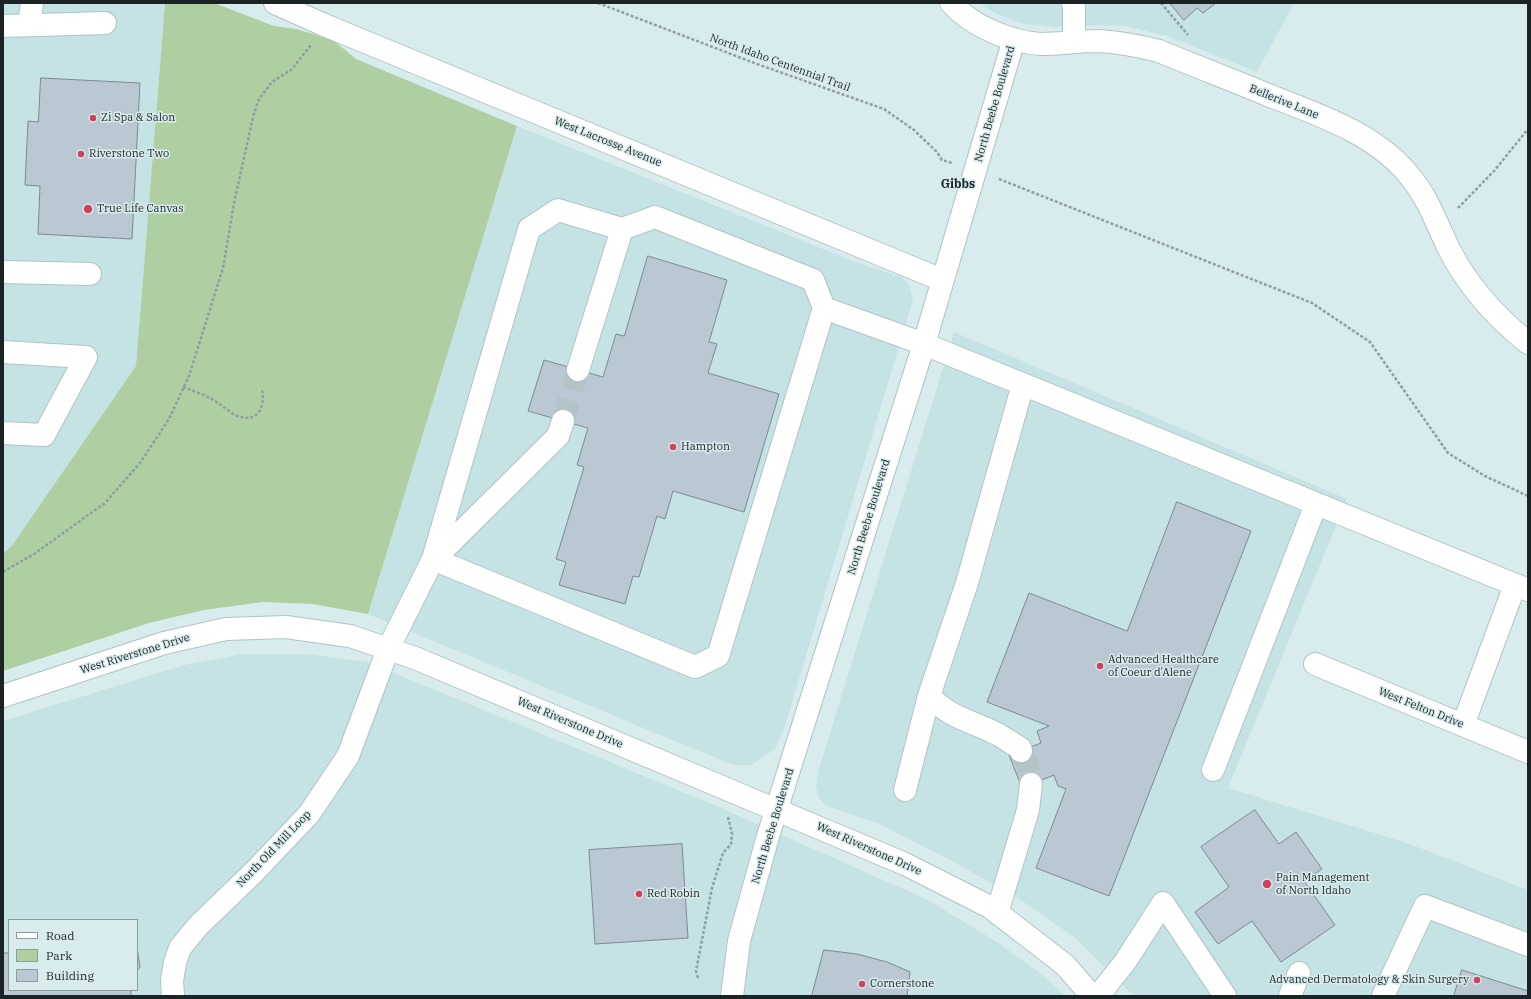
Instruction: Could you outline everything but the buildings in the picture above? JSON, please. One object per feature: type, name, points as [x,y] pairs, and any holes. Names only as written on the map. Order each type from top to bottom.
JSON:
[{"type":"street","points":[[29,25],[32,3]]},
{"type":"street","name":"West Lacrosse Avenue","points":[[274,3],[942,280]]},
{"type":"street","name":"Bellerive Lane","points":[[951,3],[959,12],[975,23],[1014,39],[1042,44],[1100,41],[1129,44],[1159,51],[1351,129],[1388,154],[1412,179],[1432,210],[1439,227],[1464,275],[1505,322],[1528,343]]},
{"type":"street","points":[[1073,3],[1074,42]]},
{"type":"street","points":[[3,26],[105,23]]},
{"type":"street","name":"North Beebe Boulevard","points":[[732,996],[734,965],[744,917],[924,344],[1014,39]]},
{"type":"street","points":[[558,210],[622,229],[655,217],[813,280],[824,308],[718,656],[696,667],[433,560],[530,229],[558,210]]},
{"type":"street","points":[[578,370],[622,229]]},
{"type":"street","points":[[3,272],[90,274]]},
{"type":"street","points":[[824,308],[924,344],[1522,588],[1463,725]]},
{"type":"street","points":[[3,352],[86,358],[44,435],[3,433]]},
{"type":"street","points":[[905,790],[929,696],[967,583],[1023,384]]},
{"type":"street","points":[[433,560],[558,436],[563,421]]},
{"type":"street","points":[[1213,770],[1316,504]]},
{"type":"street","name":"North Old Mill Loop","points":[[173,996],[172,981],[175,962],[180,948],[198,926],[309,814],[348,756],[388,649],[433,560]]},
{"type":"street","name":"West Riverstone Drive","points":[[3,696],[164,643],[226,629],[286,627],[350,636],[415,658],[905,864],[990,907],[1066,966],[1092,996]]},
{"type":"street","name":"West Felton Drive","points":[[1315,664],[1528,752]]},
{"type":"street","points":[[929,696],[942,709],[999,735],[1020,748],[1021,751]]},
{"type":"street","points":[[997,913],[1028,810],[1031,784]]},
{"type":"street","points":[[1098,996],[1125,962],[1163,903],[1225,996]]},
{"type":"street","points":[[1383,996],[1425,906],[1528,945]]},
{"type":"street","points":[[1290,996],[1299,973]]},
{"type":"path","name":"North Idaho Centennial Trail","points":[[598,3],[757,64],[884,109],[914,130],[937,152],[942,160]]},
{"type":"path","points":[[1161,3],[1190,38]]},
{"type":"path","points":[[3,572],[47,546],[105,503],[140,463],[169,419],[189,376],[223,268],[252,117],[259,99],[272,82],[291,70],[306,53],[322,24]]},
{"type":"path","points":[[1439,227],[1494,171],[1528,129]]},
{"type":"path","points":[[1007,182],[1312,303],[1370,342],[1448,453],[1485,476],[1528,496]]},
{"type":"path","points":[[183,387],[213,400],[240,417],[247,418],[256,415],[262,409],[264,399],[262,390]]},
{"type":"path","points":[[698,978],[696,971],[712,888],[723,853],[731,844],[732,834],[728,817]]},
{"type":"shaded area","points":[[3,3],[165,3],[136,366],[11,548],[3,553]]},
{"type":"shaded area","points":[[979,3],[1294,3],[1257,72],[1167,36],[1125,26],[1101,25],[1056,27],[1024,24],[997,14]]},
{"type":"shaded area","points":[[517,126],[858,263],[902,277],[910,286],[913,300],[784,729],[775,749],[751,765],[733,765],[368,614]]},
{"type":"shaded area","points":[[954,332],[1347,499],[1228,788],[1407,843],[1528,890],[1528,996],[1134,996],[1074,937],[1018,898],[952,861],[877,823],[827,806],[818,797],[816,785],[818,772]]},
{"type":"shaded area","points":[[242,654],[306,654],[367,662],[719,807],[928,900],[997,942],[1045,977],[1065,996],[3,996],[3,721],[184,665]]},
{"type":"green space","points":[[165,3],[214,3],[274,26],[296,29],[333,40],[356,59],[517,126],[368,614],[312,604],[263,602],[204,610],[149,623],[3,671],[3,553],[11,547],[136,366]]},
{"type":"tunnel","points":[[563,421],[578,370]]},
{"type":"tunnel","points":[[1021,751],[1028,766],[1031,784]]},
{"type":"place","name":"Zi Spa & Salon","points":[[93,118]]},
{"type":"place","name":"Riverstone Two","points":[[81,154]]},
{"type":"place","name":"True Life Canvas","points":[[88,209]]},
{"type":"place","name":"Hampton","points":[[673,447]]},
{"type":"place","name":"Advanced Healthcare of Coeur d'Alene","points":[[1100,666]]},
{"type":"place","name":"Pain Management of North Idaho","points":[[1267,884]]},
{"type":"place","name":"Red Robin","points":[[639,894]]},
{"type":"place","name":"Advanced Dermatology & Skin Surgery","points":[[1477,980]]},
{"type":"place","name":"Cornerstone","points":[[862,984]]},
{"type":"district","name":"Gibbs","points":[[958,185]]}]
